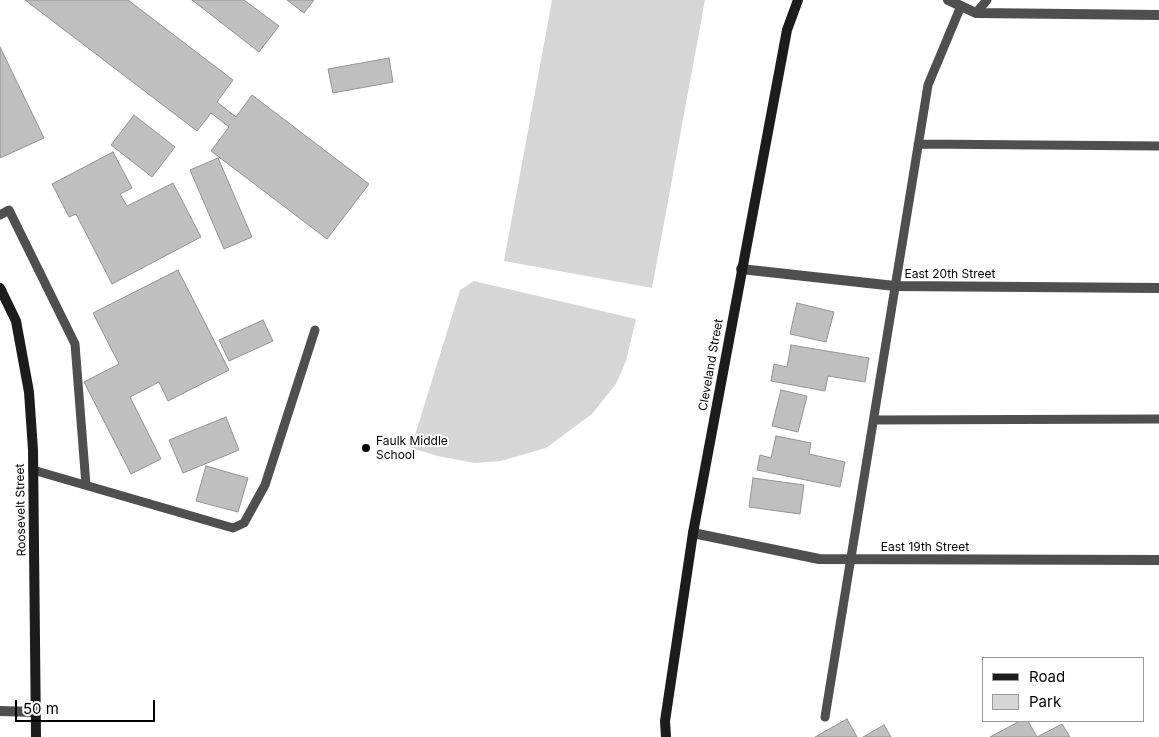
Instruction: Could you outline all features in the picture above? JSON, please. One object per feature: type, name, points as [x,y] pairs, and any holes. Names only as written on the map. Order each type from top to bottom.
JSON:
[{"type":"street","name":"Cleveland Street","points":[[666,737],[665,721],[693,533],[786,30],[798,0]]},
{"type":"street","points":[[948,0],[976,13],[1159,15]]},
{"type":"street","name":"East 20th Street","points":[[741,269],[895,286],[1159,288]]},
{"type":"street","name":"Roosevelt Street","points":[[0,288],[16,321],[28,392],[33,470],[36,737]]},
{"type":"street","name":"East 19th Street","points":[[693,533],[819,559],[1159,560]]},
{"type":"street","points":[[0,711],[36,712]]},
{"type":"lane","points":[[976,13],[987,0]]},
{"type":"lane","points":[[826,716],[928,85],[961,6]]},
{"type":"lane","points":[[918,144],[1159,146]]},
{"type":"lane","points":[[0,215],[10,210],[75,344],[86,485]]},
{"type":"lane","points":[[33,470],[233,528],[244,523],[265,485],[315,330]]},
{"type":"lane","points":[[874,420],[1159,419]]},
{"type":"green space","points":[[552,0],[705,0],[652,288],[504,261]]},
{"type":"green space","points":[[474,281],[636,319],[626,361],[616,384],[592,414],[546,448],[501,461],[474,463],[438,456],[411,448],[460,290]]},
{"type":"building","points":[[25,0],[128,0],[233,80],[217,102],[236,117],[252,95],[369,184],[327,239],[211,151],[229,127],[211,113],[197,131]]},
{"type":"building","points":[[192,0],[244,0],[279,26],[259,52]]},
{"type":"building","points":[[287,0],[314,0],[304,13]]},
{"type":"building","points":[[0,47],[44,138],[0,158]]},
{"type":"building","points":[[389,58],[393,82],[333,93],[328,69]]},
{"type":"building","points":[[134,115],[175,147],[152,177],[111,145]]},
{"type":"building","points":[[113,152],[132,188],[120,194],[127,206],[173,183],[201,237],[112,284],[76,214],[69,217],[52,184]]},
{"type":"building","points":[[218,158],[252,237],[224,249],[190,170]]},
{"type":"building","points":[[178,270],[229,370],[168,401],[159,382],[130,397],[161,459],[131,474],[84,382],[119,364],[93,313]]},
{"type":"building","points":[[797,303],[834,312],[826,342],[790,334]]},
{"type":"building","points":[[263,320],[273,341],[229,361],[219,340]]},
{"type":"building","points":[[791,345],[869,358],[865,382],[828,376],[825,391],[771,381],[774,364],[787,367]]},
{"type":"building","points":[[781,390],[807,396],[798,432],[772,426]]},
{"type":"building","points":[[226,417],[239,450],[183,473],[169,440]]},
{"type":"building","points":[[776,436],[811,443],[809,454],[845,462],[840,487],[757,470],[760,455],[771,458]]},
{"type":"building","points":[[206,466],[248,478],[238,512],[196,501]]},
{"type":"building","points":[[753,478],[804,485],[800,514],[749,507]]},
{"type":"building","points":[[847,719],[857,737],[815,737]]},
{"type":"building","points":[[1018,722],[1029,722],[1037,737],[990,737]]},
{"type":"building","points":[[1062,724],[1070,737],[1037,737]]},
{"type":"building","points":[[884,725],[891,737],[863,737]]},
{"type":"place","name":"Faulk Middle School","points":[[366,448]]}]
